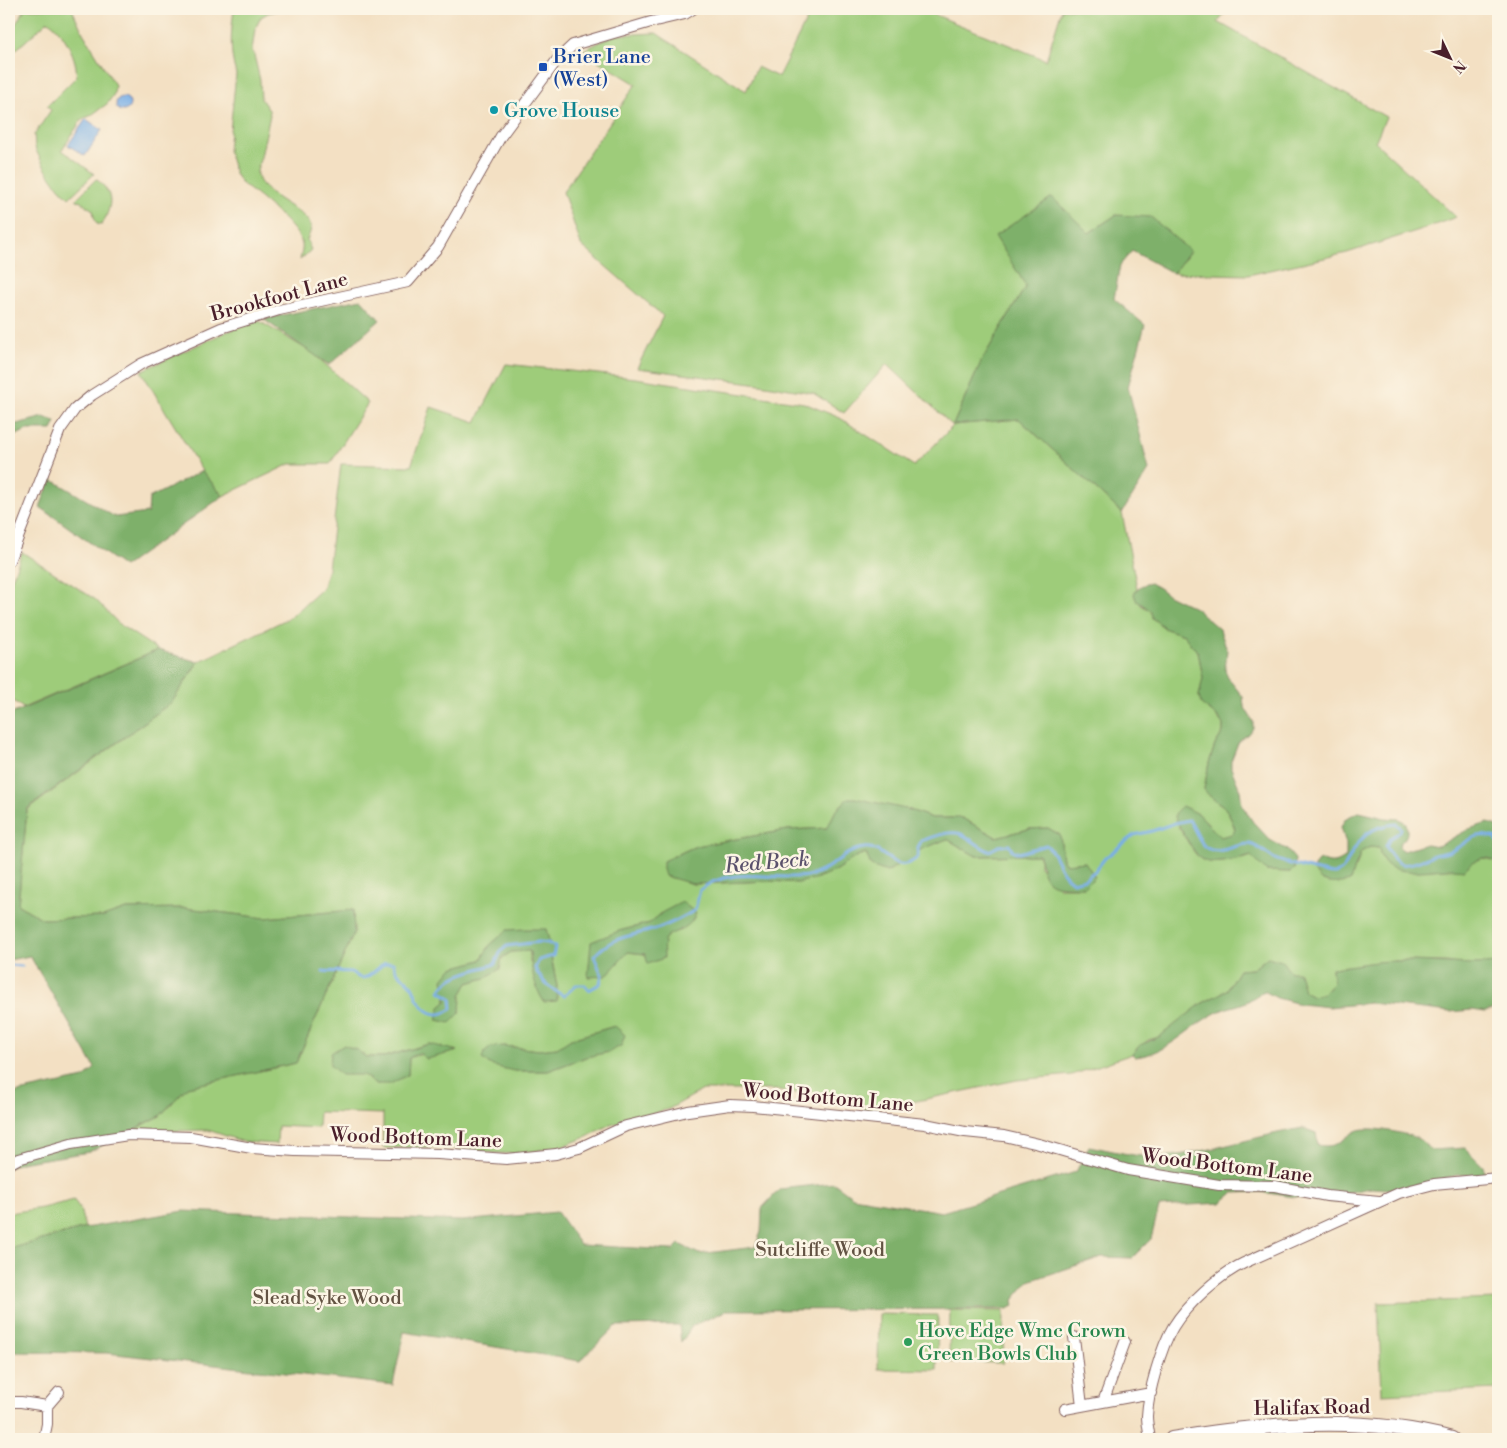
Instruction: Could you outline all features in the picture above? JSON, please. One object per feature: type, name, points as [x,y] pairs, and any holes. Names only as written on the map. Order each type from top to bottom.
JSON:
[{"type":"main road","name":"Halifax Road","points":[[1172,1439],[1217,1432],[1260,1433],[1311,1424],[1378,1425],[1422,1431],[1452,1439]]},
{"type":"street","name":"Brookfoot Lane","points":[[9,560],[60,430],[75,409],[92,394],[141,364],[221,328],[279,310],[408,282],[438,248],[501,136],[557,60],[573,45],[651,22],[686,14],[693,9]]},
{"type":"street","name":"Wood Bottom Lane","points":[[9,1164],[18,1159],[71,1144],[128,1135],[191,1137],[252,1148],[295,1151],[438,1154],[506,1159],[556,1154],[578,1148],[626,1126],[688,1111],[730,1105],[925,1124],[965,1132],[1004,1136],[1039,1144],[1128,1170],[1220,1185],[1274,1186],[1327,1196],[1379,1201]]},
{"type":"street","points":[[1150,1439],[1147,1418],[1151,1392],[1166,1340],[1172,1328],[1186,1310],[1218,1280],[1240,1265],[1399,1193],[1434,1184],[1498,1178]]},
{"type":"street","points":[[1074,1337],[1082,1406]]},
{"type":"street","points":[[1103,1402],[1125,1342]]},
{"type":"street","points":[[44,1439],[48,1406],[59,1392]]},
{"type":"street","points":[[1065,1409],[1151,1392]]},
{"type":"street","points":[[9,1402],[48,1406]]},
{"type":"green space","points":[[25,9],[72,9],[83,33],[115,85],[114,94],[107,104],[90,116],[82,119],[62,150],[94,174],[69,198],[42,163],[35,148],[34,135],[51,110],[47,106],[76,77],[75,62],[64,38],[54,25],[48,21],[9,56],[9,35]]},
{"type":"green space","points":[[234,9],[285,9],[268,13],[261,17],[255,29],[252,51],[260,80],[261,99],[269,110],[270,115],[257,172],[265,188],[300,213],[310,225],[307,240],[311,250],[300,260],[302,244],[299,237],[285,220],[240,182],[235,173],[228,150],[236,74],[232,58],[231,41]]},
{"type":"green space","points":[[812,9],[921,9],[1046,60],[1062,9],[1229,9],[1218,22],[1386,117],[1375,142],[1456,217],[1347,253],[1248,275],[1173,273],[1190,251],[1116,215],[1089,233],[1026,286],[982,360],[953,425],[1019,419],[1122,513],[1137,588],[1135,594],[1141,605],[1151,611],[1152,618],[1166,629],[1184,635],[1198,651],[1203,678],[1199,696],[1223,724],[1223,732],[1215,745],[1209,763],[1204,789],[1227,810],[1235,831],[1220,838],[1206,821],[1178,827],[1198,857],[1206,861],[1219,862],[1233,861],[1252,856],[1266,871],[1290,872],[1294,869],[1295,865],[1314,869],[1314,872],[1356,868],[1361,852],[1370,847],[1379,848],[1411,871],[1445,869],[1483,858],[1496,861],[1498,865],[1498,963],[1467,965],[1446,962],[1394,961],[1332,968],[1333,983],[1324,993],[1313,996],[1304,991],[1290,972],[1268,957],[1253,969],[1239,970],[1227,990],[1201,1004],[1176,1025],[1159,1037],[1148,1040],[1132,1054],[1072,1075],[1017,1080],[912,1102],[878,1106],[877,1110],[864,1111],[857,1095],[839,1101],[779,1090],[703,1090],[669,1109],[607,1126],[587,1137],[563,1146],[518,1154],[440,1147],[383,1148],[383,1114],[319,1112],[318,1128],[278,1126],[277,1144],[244,1142],[208,1130],[130,1132],[160,1116],[187,1087],[296,1063],[354,933],[353,910],[265,918],[186,908],[126,909],[103,917],[43,919],[18,905],[27,810],[172,702],[198,662],[291,617],[322,589],[328,569],[341,464],[411,466],[431,407],[476,422],[506,364],[635,378],[804,403],[840,418],[914,466],[953,426],[887,364],[844,413],[813,393],[637,368],[663,316],[581,245],[563,192],[636,84],[582,51],[614,35],[656,33],[746,91],[757,67],[778,77]],"holes":[[[848,798],[910,810],[932,818],[962,818],[996,837],[1029,829],[1048,828],[1060,835],[1063,860],[1067,864],[1085,862],[1085,887],[1059,887],[1040,867],[1040,855],[976,856],[947,839],[918,851],[918,857],[911,863],[899,864],[887,872],[867,853],[857,856],[836,870],[798,883],[770,881],[693,884],[663,861],[696,846],[788,830],[828,828],[835,812]],[[663,912],[682,930],[670,933],[664,940],[645,954],[627,952],[606,976],[619,931],[650,923]],[[546,929],[557,986],[530,963],[530,950],[511,952],[502,958],[499,969],[485,978],[468,983],[461,995],[460,1013],[446,1002],[452,969],[481,960],[490,945]],[[615,1026],[609,1052],[586,1057],[548,1071],[514,1071],[504,1046],[539,1050],[558,1048],[571,1039]],[[429,1044],[457,1051],[409,1058],[408,1075],[376,1084],[363,1075],[357,1050],[366,1057],[384,1057]]]},
{"type":"green space","points":[[96,179],[106,190],[110,200],[110,206],[102,225],[97,224],[93,210],[76,199]]},
{"type":"green space","points":[[1052,197],[1089,233],[1116,215],[1151,217],[1190,251],[1173,273],[1132,251],[1120,265],[1114,299],[1145,325],[1128,387],[1149,470],[1122,513],[1019,419],[953,425],[982,360],[1026,286],[995,236]]},
{"type":"green space","points":[[361,299],[380,320],[329,365],[263,319]]},
{"type":"green space","points":[[259,321],[313,353],[368,403],[330,464],[290,464],[223,496],[202,471],[141,371],[226,332]]},
{"type":"green space","points":[[44,417],[56,422],[52,430],[27,430],[9,439],[9,426]]},
{"type":"green space","points":[[202,471],[223,496],[124,567],[40,507],[51,479],[115,517],[148,513],[149,498]]},
{"type":"green space","points":[[22,552],[96,600],[120,625],[158,650],[23,708],[9,698],[9,587]]},
{"type":"green space","points":[[1150,583],[1168,595],[1195,608],[1220,630],[1227,650],[1225,670],[1228,678],[1243,697],[1244,706],[1253,721],[1253,728],[1249,734],[1238,743],[1231,761],[1231,768],[1240,790],[1242,805],[1253,822],[1270,840],[1286,849],[1295,859],[1294,869],[1290,872],[1266,871],[1251,856],[1218,862],[1203,860],[1195,852],[1178,824],[1175,814],[1182,806],[1199,814],[1220,837],[1232,834],[1235,830],[1227,810],[1204,789],[1209,763],[1215,745],[1223,732],[1223,725],[1219,718],[1201,704],[1199,696],[1203,678],[1198,651],[1184,635],[1166,629],[1152,618],[1151,611],[1136,600],[1134,594],[1137,589],[1142,585]]},
{"type":"green space","points":[[158,650],[198,662],[172,702],[27,809],[18,905],[43,919],[103,917],[126,909],[186,908],[265,918],[353,910],[354,933],[296,1063],[187,1087],[160,1116],[89,1152],[20,1163],[9,1168],[9,1094],[84,1078],[95,1068],[30,956],[9,960],[9,715]]},
{"type":"green space","points":[[848,798],[910,810],[932,818],[962,818],[996,837],[1029,829],[1048,828],[1060,835],[1063,860],[1066,864],[1085,862],[1095,877],[1085,887],[1052,884],[1044,875],[1040,855],[976,856],[947,839],[918,851],[918,857],[911,863],[899,864],[887,872],[871,866],[866,853],[818,878],[798,883],[770,881],[693,884],[665,876],[663,861],[696,846],[788,830],[827,828],[835,812]]},
{"type":"green space","points":[[1359,812],[1399,819],[1406,823],[1407,835],[1399,844],[1400,849],[1404,851],[1426,844],[1438,846],[1469,829],[1488,823],[1498,826],[1498,865],[1489,858],[1481,858],[1464,870],[1404,871],[1387,865],[1382,858],[1379,848],[1370,847],[1361,852],[1350,881],[1333,883],[1322,881],[1315,873],[1314,866],[1321,860],[1334,863],[1346,857],[1346,844],[1341,827],[1346,818]]},
{"type":"green space","points":[[682,902],[696,913],[688,925],[666,937],[664,941],[664,958],[648,964],[645,954],[628,952],[606,976],[588,977],[591,942],[619,931],[650,923],[663,912]]},
{"type":"green space","points":[[546,929],[550,944],[555,947],[551,957],[557,986],[557,1001],[544,1002],[534,977],[530,951],[511,952],[502,958],[500,969],[485,978],[468,983],[461,995],[460,1013],[450,1023],[437,1020],[440,1007],[446,1002],[446,995],[440,991],[444,985],[443,979],[452,968],[481,960],[490,945],[507,930]]},
{"type":"green space","points":[[1268,957],[1282,961],[1290,972],[1299,972],[1304,991],[1313,996],[1324,993],[1333,983],[1332,968],[1386,961],[1498,963],[1498,1008],[1485,1012],[1472,1010],[1450,1012],[1370,1003],[1329,1007],[1300,1004],[1277,998],[1264,991],[1244,1003],[1225,1009],[1200,1022],[1159,1050],[1148,1055],[1135,1057],[1132,1054],[1140,1045],[1159,1037],[1201,1004],[1227,990],[1239,970],[1253,969]]},
{"type":"green space","points":[[615,1026],[625,1035],[621,1046],[609,1052],[586,1057],[548,1071],[514,1071],[493,1066],[482,1059],[484,1053],[491,1047],[504,1046],[539,1050],[557,1048],[571,1039]]},
{"type":"green space","points":[[429,1044],[458,1051],[427,1059],[419,1053],[409,1058],[408,1075],[390,1084],[376,1084],[363,1075],[341,1075],[330,1065],[331,1053],[344,1045],[357,1050],[366,1057],[384,1057]]},
{"type":"green space","points":[[1303,1128],[1316,1133],[1318,1145],[1325,1146],[1339,1143],[1361,1129],[1369,1129],[1415,1137],[1431,1150],[1465,1148],[1483,1166],[1485,1175],[1458,1175],[1412,1186],[1388,1189],[1371,1188],[1340,1194],[1337,1203],[1260,1192],[1233,1193],[1221,1203],[1159,1207],[1151,1239],[1132,1258],[1102,1257],[1029,1281],[1013,1300],[1014,1306],[1008,1309],[728,1310],[692,1326],[681,1343],[679,1325],[616,1326],[580,1361],[404,1332],[393,1385],[107,1353],[9,1352],[9,1249],[85,1228],[183,1211],[462,1221],[557,1212],[580,1245],[673,1250],[679,1244],[699,1254],[755,1247],[761,1232],[762,1208],[780,1189],[834,1183],[853,1197],[942,1212],[1076,1172],[1089,1146],[1134,1155],[1161,1157],[1197,1152]]},
{"type":"green space","points":[[74,1200],[80,1209],[85,1228],[9,1249],[9,1213],[42,1208]]},
{"type":"green space","points":[[1498,1299],[1498,1389],[1382,1394],[1378,1303]]},
{"type":"green space","name":"Hove Edge Wmc Crown Green Bowls Club","points":[[950,1310],[1004,1311],[1003,1363],[949,1362]]},
{"type":"green space","name":"Hove Edge Wmc Crown Green Bowls Club","points":[[879,1314],[938,1315],[937,1370],[878,1369]]},
{"type":"water","points":[[123,97],[128,99],[130,104],[128,109],[123,111],[118,109],[116,104],[118,99]]},
{"type":"water","points":[[86,119],[102,130],[85,156],[68,145]]},
{"type":"waterway","name":"Red Beck","points":[[323,971],[351,972],[359,978],[363,978],[369,976],[383,964],[393,963],[399,974],[412,987],[424,1007],[432,1013],[441,1014],[452,1009],[451,998],[440,991],[450,980],[464,973],[495,964],[501,951],[507,946],[539,942],[548,943],[555,947],[553,956],[539,960],[535,968],[547,985],[564,996],[576,985],[585,985],[589,990],[600,984],[602,975],[594,956],[601,949],[616,940],[659,928],[691,913],[695,910],[700,890],[711,882],[737,876],[807,876],[822,871],[849,853],[864,848],[878,851],[896,863],[910,863],[918,857],[918,848],[921,841],[946,833],[961,834],[989,851],[999,846],[1009,845],[1012,850],[1019,853],[1046,845],[1053,853],[1063,873],[1073,882],[1085,879],[1095,871],[1105,858],[1134,835],[1189,820],[1203,845],[1211,850],[1216,851],[1249,844],[1256,846],[1279,861],[1332,874],[1342,870],[1363,838],[1373,830],[1387,825],[1396,824],[1401,828],[1400,832],[1390,838],[1386,846],[1394,859],[1403,864],[1415,863],[1434,855],[1451,851],[1477,836],[1489,836],[1496,838],[1498,842]]},
{"type":"waterway","name":"Red Beck","points":[[9,965],[22,966]]},
{"type":"place","name":"Brier Lane (West)","points":[[543,67]]},
{"type":"place","name":"Grove House","points":[[494,110]]},
{"type":"place","name":"Hove Edge Wmc Crown Green Bowls Club","points":[[908,1342]]},
{"type":"park label","name":"Sutcliffe Wood","points":[[820,1249]]},
{"type":"park label","name":"Slead Syke Wood","points":[[327,1297]]}]
